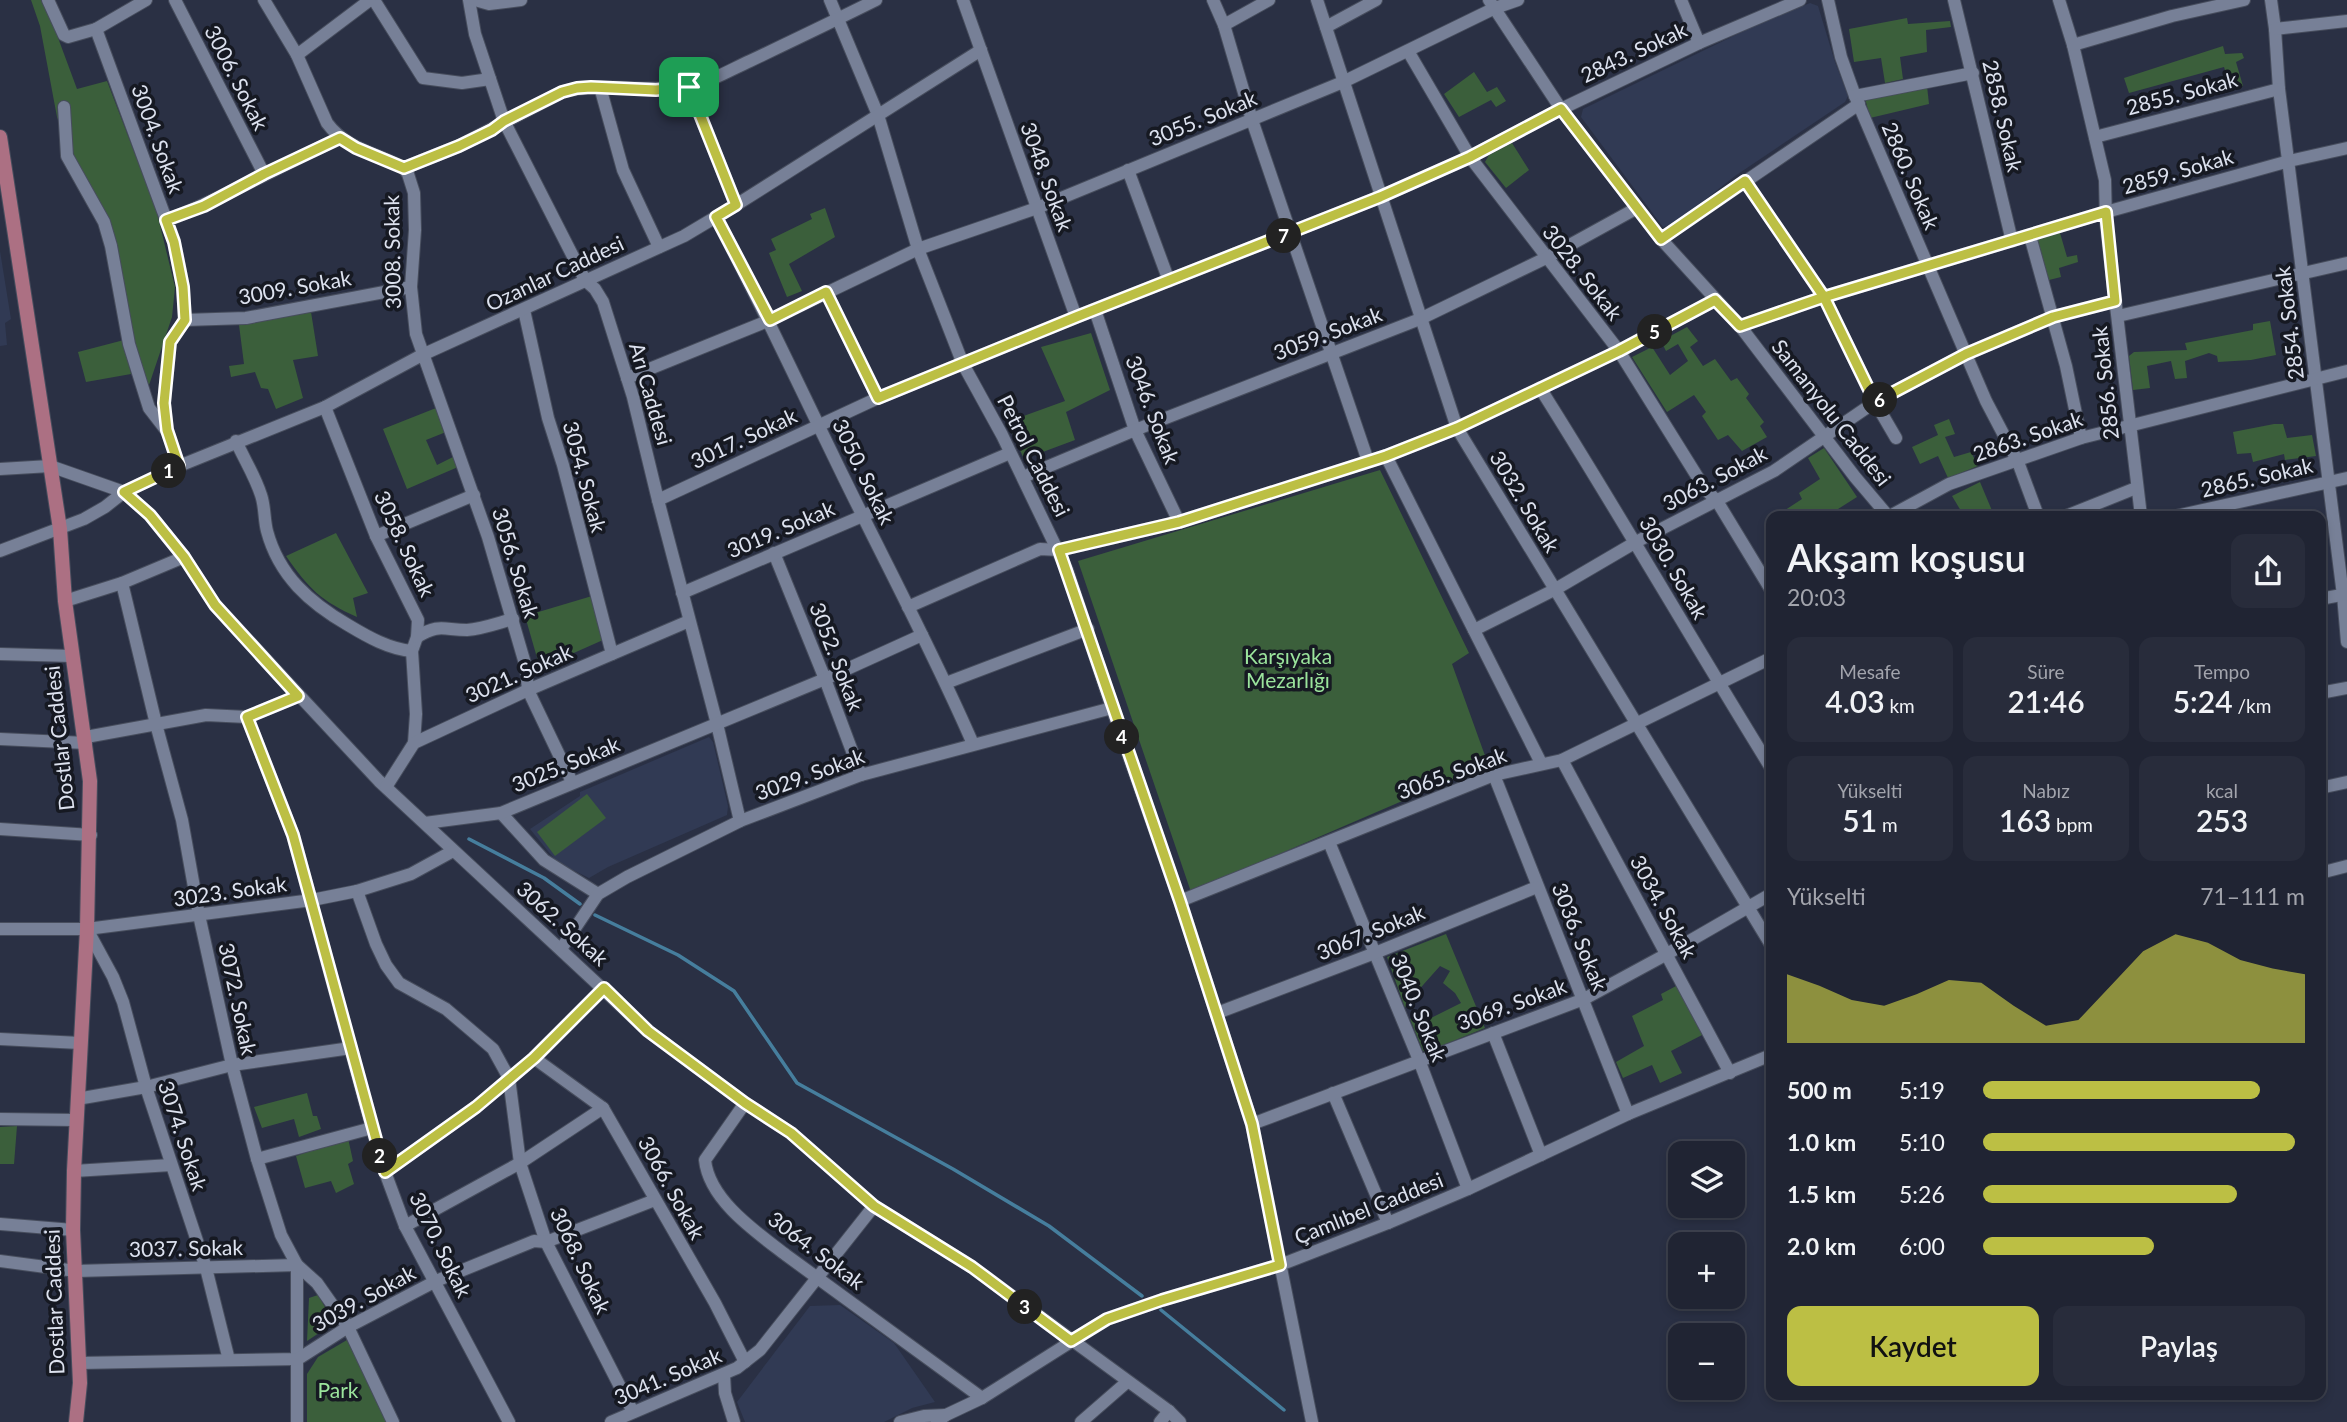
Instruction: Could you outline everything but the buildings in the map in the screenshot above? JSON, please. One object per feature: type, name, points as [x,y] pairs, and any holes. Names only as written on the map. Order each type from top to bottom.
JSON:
[{"type":"main road","name":"Dostlar Caddesi","points":[[0,137],[60,529],[65,601],[90,781],[88,929],[75,1120],[73,1230],[80,1382],[76,1422]]},
{"type":"street","points":[[48,0],[68,37],[96,29],[146,0]]},
{"type":"street","name":"3006. Sokak","points":[[175,0],[264,174]]},
{"type":"street","name":"3008. Sokak","points":[[264,0],[296,55],[327,123],[340,138],[356,148],[404,168],[408,174],[414,194],[415,230],[411,287],[416,334],[422,355]]},
{"type":"street","points":[[296,55],[372,0],[423,78],[462,83],[490,79]]},
{"type":"street","name":"Arı Caddesi","points":[[468,0],[475,34],[504,121],[585,280],[603,302],[627,378],[740,821]]},
{"type":"street","points":[[475,0],[489,4],[521,0]]},
{"type":"street","name":"Petrol Caddesi","points":[[830,0],[878,115],[918,249],[962,364],[1059,550],[1180,901],[1252,1124],[1312,1422]]},
{"type":"street","points":[[404,168],[459,146],[562,92],[577,88],[656,90],[689,87],[730,71],[876,0]]},
{"type":"street","name":"3048. Sokak","points":[[963,0],[1076,317]]},
{"type":"street","points":[[1213,0],[1224,25],[1252,120],[1368,461]]},
{"type":"street","points":[[1224,25],[1269,0]]},
{"type":"street","name":"3032. Sokak","points":[[1317,0],[1457,428],[1766,936]]},
{"type":"street","points":[[1326,27],[1376,0]]},
{"type":"street","name":"3055. Sokak","points":[[627,378],[770,320],[918,249],[1037,208],[1343,82],[1408,51],[1492,4],[1518,0]]},
{"type":"street","points":[[1681,0],[1699,43]]},
{"type":"street","name":"2843. Sokak","points":[[1291,233],[1470,157],[1561,109],[1699,43],[1800,0]]},
{"type":"street","name":"2860. Sokak","points":[[1828,0],[1841,57],[1857,100],[1986,401],[2018,461],[2036,511]]},
{"type":"street","name":"2858. Sokak","points":[[1954,0],[2012,241]]},
{"type":"street","name":"2856. Sokak","points":[[2059,0],[2073,45],[2105,180],[2115,301],[2140,511]]},
{"type":"street","points":[[2073,45],[2172,16],[2244,0]]},
{"type":"street","name":"2854. Sokak","points":[[2271,0],[2279,89],[2345,594],[2347,642]]},
{"type":"street","name":"Samanyolu Caddesi","points":[[1492,4],[1561,109],[1661,239],[1740,326],[1824,437],[1885,511]]},
{"type":"street","points":[[2275,29],[2347,21]]},
{"type":"street","name":"3004. Sokak","points":[[96,29],[174,242],[183,287],[185,320]]},
{"type":"street","name":"Ozanlar Caddesi","points":[[0,551],[60,529],[105,507],[124,492],[179,466],[325,407],[422,355],[659,247],[736,205],[981,50]]},
{"type":"street","name":"3028. Sokak","points":[[1408,51],[1470,157],[1619,351],[1705,489],[1717,500],[1766,581]]},
{"type":"street","points":[[1661,239],[1857,100],[1973,73]]},
{"type":"street","points":[[689,87],[736,205]]},
{"type":"street","points":[[600,88],[622,170],[659,247]]},
{"type":"street","name":"2855. Sokak","points":[[2095,137],[2279,89]]},
{"type":"street","points":[[64,107],[67,156],[104,222],[129,344],[149,408],[167,430]]},
{"type":"street","points":[[166,220],[204,206],[340,138]]},
{"type":"street","name":"2859. Sokak","points":[[1740,326],[1824,297],[2106,212],[2289,160],[2347,148]]},
{"type":"street","points":[[1128,170],[1169,281]]},
{"type":"street","points":[[1745,181],[1824,297],[1875,402],[1896,438]]},
{"type":"street","name":"3059. Sokak","points":[[1023,477],[1135,430],[1420,319],[1548,257],[1637,208]]},
{"type":"street","name":"3050. Sokak","points":[[716,217],[770,320],[973,744]]},
{"type":"street","name":"3017. Sokak","points":[[658,500],[878,398],[1291,233]]},
{"type":"street","points":[[2030,236],[2066,366],[2081,438]]},
{"type":"street","points":[[2118,316],[2347,263]]},
{"type":"street","name":"3009. Sokak","points":[[185,320],[246,318],[411,287]]},
{"type":"street","points":[[826,292],[878,398]]},
{"type":"street","points":[[908,607],[1040,549],[1059,550],[1179,522],[1386,456],[1457,428],[1619,351],[1715,300]]},
{"type":"street","name":"3063. Sokak","points":[[1474,630],[1554,590],[1636,542],[1774,471],[1875,402],[1966,354],[2053,317],[2115,301]]},
{"type":"street","name":"3054. Sokak","points":[[524,310],[548,418],[563,465],[612,654]]},
{"type":"street","name":"3046. Sokak","points":[[1095,310],[1135,430],[1179,522]]},
{"type":"street","points":[[179,466],[167,430],[164,403],[170,342],[185,320]]},
{"type":"street","name":"3056. Sokak","points":[[422,355],[474,495],[513,619],[526,667],[528,690],[572,782]]},
{"type":"street","name":"2863. Sokak","points":[[1898,511],[1949,484],[2081,438],[2347,372]]},
{"type":"street","name":"3030. Sokak","points":[[1540,388],[1636,542],[1718,684],[1766,760]]},
{"type":"street","name":"3058. Sokak","points":[[325,407],[376,536],[418,620],[417,637]]},
{"type":"street","points":[[236,441],[261,495],[266,529],[285,575],[326,612],[368,637],[398,650],[412,651]]},
{"type":"street","name":"3019. Sokak","points":[[682,593],[1010,453]]},
{"type":"street","points":[[1386,456],[1541,763]]},
{"type":"street","points":[[0,469],[50,466],[124,492]]},
{"type":"street","name":"2865. Sokak","points":[[2198,511],[2347,478]]},
{"type":"street","points":[[2078,511],[2136,488]]},
{"type":"street","name":"3062. Sokak","points":[[124,492],[150,515],[184,557],[215,605],[386,787],[648,1031],[745,1103],[791,1133],[874,1206],[972,1267],[1169,1411],[1180,1422]]},
{"type":"street","points":[[376,536],[474,495]]},
{"type":"street","name":"3052. Sokak","points":[[774,553],[861,775]]},
{"type":"street","points":[[65,601],[122,583],[184,557]]},
{"type":"street","name":"3072. Sokak","points":[[122,583],[182,820],[232,1065],[281,1235],[297,1265],[296,1422]]},
{"type":"street","points":[[2326,598],[2345,594]]},
{"type":"street","points":[[386,787],[414,743],[416,714],[412,651],[417,637],[433,629],[449,627],[467,630],[513,619]]},
{"type":"street","name":"3021. Sokak","points":[[414,743],[528,690],[689,621]]},
{"type":"street","points":[[946,683],[1087,629]]},
{"type":"street","name":"3025. Sokak","points":[[425,823],[500,813],[825,679],[922,635]]},
{"type":"street","points":[[0,654],[72,656]]},
{"type":"street","name":"3065. Sokak","points":[[1180,901],[1494,775],[1562,760],[1766,660]]},
{"type":"street","points":[[2326,692],[2347,688]]},
{"type":"street","points":[[0,739],[86,740],[206,715],[247,717],[298,696]]},
{"type":"street","name":"3029. Sokak","points":[[561,949],[598,894],[740,821],[805,794],[861,775],[1112,708]]},
{"type":"street","name":"3070. Sokak","points":[[247,717],[293,835],[372,1128],[405,1226],[509,1422]]},
{"type":"street","name":"3034. Sokak","points":[[1562,760],[1730,1073]]},
{"type":"street","name":"3036. Sokak","points":[[1494,775],[1628,1114]]},
{"type":"street","points":[[2326,787],[2347,782]]},
{"type":"street","points":[[500,813],[544,860],[598,894]]},
{"type":"street","points":[[0,830],[91,835]]},
{"type":"street","name":"3040. Sokak","points":[[1329,842],[1419,1060],[1468,1189]]},
{"type":"street","name":"3023. Sokak","points":[[0,929],[88,929],[312,900],[357,891],[411,874],[453,851]]},
{"type":"street","points":[[2326,871],[2347,866]]},
{"type":"street","name":"3067. Sokak","points":[[1217,1013],[1537,887]]},
{"type":"street","points":[[357,891],[376,944],[399,984],[446,1009],[469,1027],[493,1049],[509,1078]]},
{"type":"street","name":"3069. Sokak","points":[[1252,1124],[1584,999],[1766,897]]},
{"type":"street","name":"3074. Sokak","points":[[88,929],[123,1002],[146,1087],[206,1268],[229,1360]]},
{"type":"street","points":[[385,1172],[476,1107],[534,1058],[604,988]]},
{"type":"street","points":[[1493,1033],[1541,1155]]},
{"type":"street","points":[[0,1039],[80,1043]]},
{"type":"street","points":[[77,1099],[146,1087],[232,1065],[351,1048]]},
{"type":"street","name":"Çamlıbel Caddesi","points":[[900,1422],[924,1416],[946,1418],[1107,1319],[1280,1265],[1388,1223],[1468,1189],[1628,1114],[1766,1057]]},
{"type":"street","name":"3066. Sokak","points":[[534,1058],[603,1108],[643,1174],[745,1362]]},
{"type":"street","name":"3068. Sokak","points":[[509,1078],[520,1163],[546,1242],[632,1412]]},
{"type":"street","points":[[1333,1093],[1388,1223]]},
{"type":"street","name":"3064. Sokak","points":[[745,1103],[705,1160],[706,1173],[729,1206],[755,1231],[982,1398]]},
{"type":"street","points":[[405,1226],[520,1163],[603,1108]]},
{"type":"street","points":[[0,1119],[75,1120]]},
{"type":"street","points":[[257,1159],[372,1128]]},
{"type":"street","points":[[74,1171],[171,1165]]},
{"type":"street","name":"3039. Sokak","points":[[79,1363],[298,1359],[348,1327],[436,1281],[534,1241],[546,1242],[655,1200]]},
{"type":"street","name":"3041. Sokak","points":[[611,1422],[724,1374],[760,1350],[874,1206]]},
{"type":"street","points":[[0,1224],[73,1230]]},
{"type":"street","name":"3037. Sokak","points":[[0,1261],[76,1271],[297,1265]]},
{"type":"street","points":[[297,1265],[317,1283],[348,1327],[393,1422]]},
{"type":"street","points":[[724,1374],[725,1393],[734,1422]]},
{"type":"street","points":[[1081,1422],[1127,1382]]},
{"type":"street","points":[[1160,1422],[1169,1411]]},
{"type":"shaded area","points":[[1810,3],[1818,6],[1848,96],[1845,102],[1735,176],[1673,225],[1663,227],[1581,117],[1583,109],[1750,28]]},
{"type":"shaded area","points":[[0,251],[11,319],[5,323],[7,345],[0,346]]},
{"type":"shaded area","points":[[709,737],[713,742],[728,806],[727,815],[608,867],[589,878],[557,862],[530,829],[580,796],[580,792]]},
{"type":"shaded area","points":[[840,1305],[894,1343],[935,1402],[912,1408],[884,1422],[745,1422],[737,1402],[810,1306]]},
{"type":"green space","points":[[31,0],[44,0],[77,89],[107,81],[156,209],[175,287],[172,317],[144,394],[117,252],[70,152],[57,117],[40,26]]},
{"type":"green space","points":[[1907,18],[1908,24],[1950,21],[1951,27],[1926,30],[1927,52],[1900,57],[1903,79],[1885,83],[1881,58],[1854,62],[1849,29]]},
{"type":"green space","points":[[2223,46],[2225,54],[2242,53],[2244,58],[2236,62],[2243,86],[2231,89],[2224,67],[2129,93],[2124,78]]},
{"type":"green space","points":[[1474,72],[1487,92],[1497,87],[1506,101],[1496,107],[1491,100],[1459,117],[1444,94]]},
{"type":"green space","points":[[1927,86],[1929,104],[1870,118],[1865,98]]},
{"type":"green space","points":[[1512,143],[1529,170],[1506,188],[1485,162],[1489,155]]},
{"type":"green space","points":[[825,208],[835,237],[789,264],[802,291],[787,297],[769,253],[776,250],[771,239],[812,219],[810,214]]},
{"type":"green space","points":[[2060,233],[2067,257],[2077,255],[2078,262],[2059,268],[2061,277],[2049,280],[2036,240]]},
{"type":"green space","points":[[311,312],[318,356],[293,360],[303,398],[276,409],[268,389],[261,388],[255,372],[231,377],[229,366],[244,364],[239,325]]},
{"type":"green space","points":[[2270,321],[2276,355],[2218,362],[2217,356],[2209,353],[2185,361],[2187,378],[2175,379],[2171,361],[2147,366],[2150,388],[2133,390],[2129,356],[2134,352],[2187,350],[2185,343],[2253,330],[2253,324]]},
{"type":"green space","points":[[1687,327],[1698,341],[1690,347],[1703,366],[1715,359],[1731,381],[1737,378],[1749,394],[1746,398],[1764,422],[1760,426],[1767,437],[1742,451],[1728,435],[1718,440],[1702,416],[1706,412],[1694,395],[1667,412],[1632,357],[1652,347],[1670,375],[1688,361],[1678,344],[1666,351],[1661,341]]},
{"type":"green space","points":[[1091,333],[1110,390],[1066,412],[1075,440],[1024,459],[1007,422],[1065,401],[1041,347]]},
{"type":"green space","points":[[124,340],[131,374],[86,382],[78,352]]},
{"type":"green space","points":[[436,408],[446,432],[426,440],[437,465],[453,457],[458,467],[407,489],[383,429]]},
{"type":"green space","points":[[1949,419],[1955,434],[1945,437],[1954,457],[1971,452],[1978,466],[1948,478],[1938,456],[1920,464],[1912,447],[1938,435],[1934,425]]},
{"type":"green space","points":[[2283,424],[2287,438],[2312,435],[2316,456],[2285,460],[2284,454],[2253,462],[2251,453],[2237,454],[2233,432]]},
{"type":"green space","points":[[1824,448],[1857,497],[1835,511],[1784,511],[1802,499],[1799,493],[1820,479],[1808,458]]},
{"type":"green space","name":"Karşıyaka Mezarlığı","points":[[1380,470],[1469,653],[1452,664],[1488,764],[1191,892],[1078,561]]},
{"type":"green space","points":[[1980,482],[1992,511],[1961,511],[1952,496]]},
{"type":"green space","points":[[336,533],[368,593],[353,598],[357,617],[317,593],[286,556]]},
{"type":"green space","points":[[592,596],[603,640],[540,668],[525,616]]},
{"type":"green space","points":[[587,794],[606,818],[555,856],[537,832]]},
{"type":"green space","points":[[1446,934],[1485,1028],[1426,1052],[1423,1051],[1410,1019],[1422,1012],[1425,1021],[1461,1003],[1455,993],[1443,983],[1450,971],[1440,966],[1405,1008],[1387,957]]},
{"type":"green space","points":[[1678,985],[1704,1034],[1671,1051],[1682,1073],[1660,1083],[1652,1065],[1623,1078],[1616,1062],[1644,1046],[1632,1016],[1663,1000],[1661,994]]},
{"type":"green space","points":[[307,1093],[313,1116],[317,1116],[321,1129],[299,1137],[294,1119],[262,1128],[254,1107]]},
{"type":"green space","points":[[17,1126],[14,1164],[0,1164],[0,1127]]},
{"type":"green space","points":[[348,1138],[353,1161],[348,1164],[354,1184],[336,1193],[331,1181],[305,1188],[296,1156]]},
{"type":"green space","points":[[318,1295],[334,1323],[307,1341],[309,1298]]},
{"type":"green space","name":"Park","points":[[347,1340],[389,1422],[307,1422],[307,1374],[318,1357]]},
{"type":"waterway","points":[[469,839],[544,878],[580,904]]},
{"type":"waterway","points":[[595,915],[678,955],[734,991],[797,1083],[953,1169],[1049,1226],[1142,1296]]},
{"type":"waterway","points":[[1161,1310],[1284,1410]]},
{"type":"route","points":[[689,87],[656,90],[591,87],[562,92],[459,146],[404,168],[356,148],[340,138],[204,206],[166,220],[174,242],[183,287],[185,320],[170,342],[164,403],[167,430],[179,466],[124,492],[150,515],[184,557],[215,605],[298,696],[275,703],[247,717],[293,835],[385,1172],[476,1107],[534,1058],[604,988],[648,1031],[700,1071],[791,1133],[874,1206],[972,1267],[1071,1341],[1107,1319],[1280,1265],[1252,1124],[1180,901],[1059,550],[1179,522],[1386,456],[1457,428],[1619,351],[1715,300],[1740,326],[1824,297],[2106,212],[2115,301],[2053,317],[1966,354],[1875,402],[1824,297],[1745,181],[1661,239],[1561,109],[1470,157],[1380,197],[878,398],[826,292],[770,320],[716,217],[736,205],[689,87]]}]
